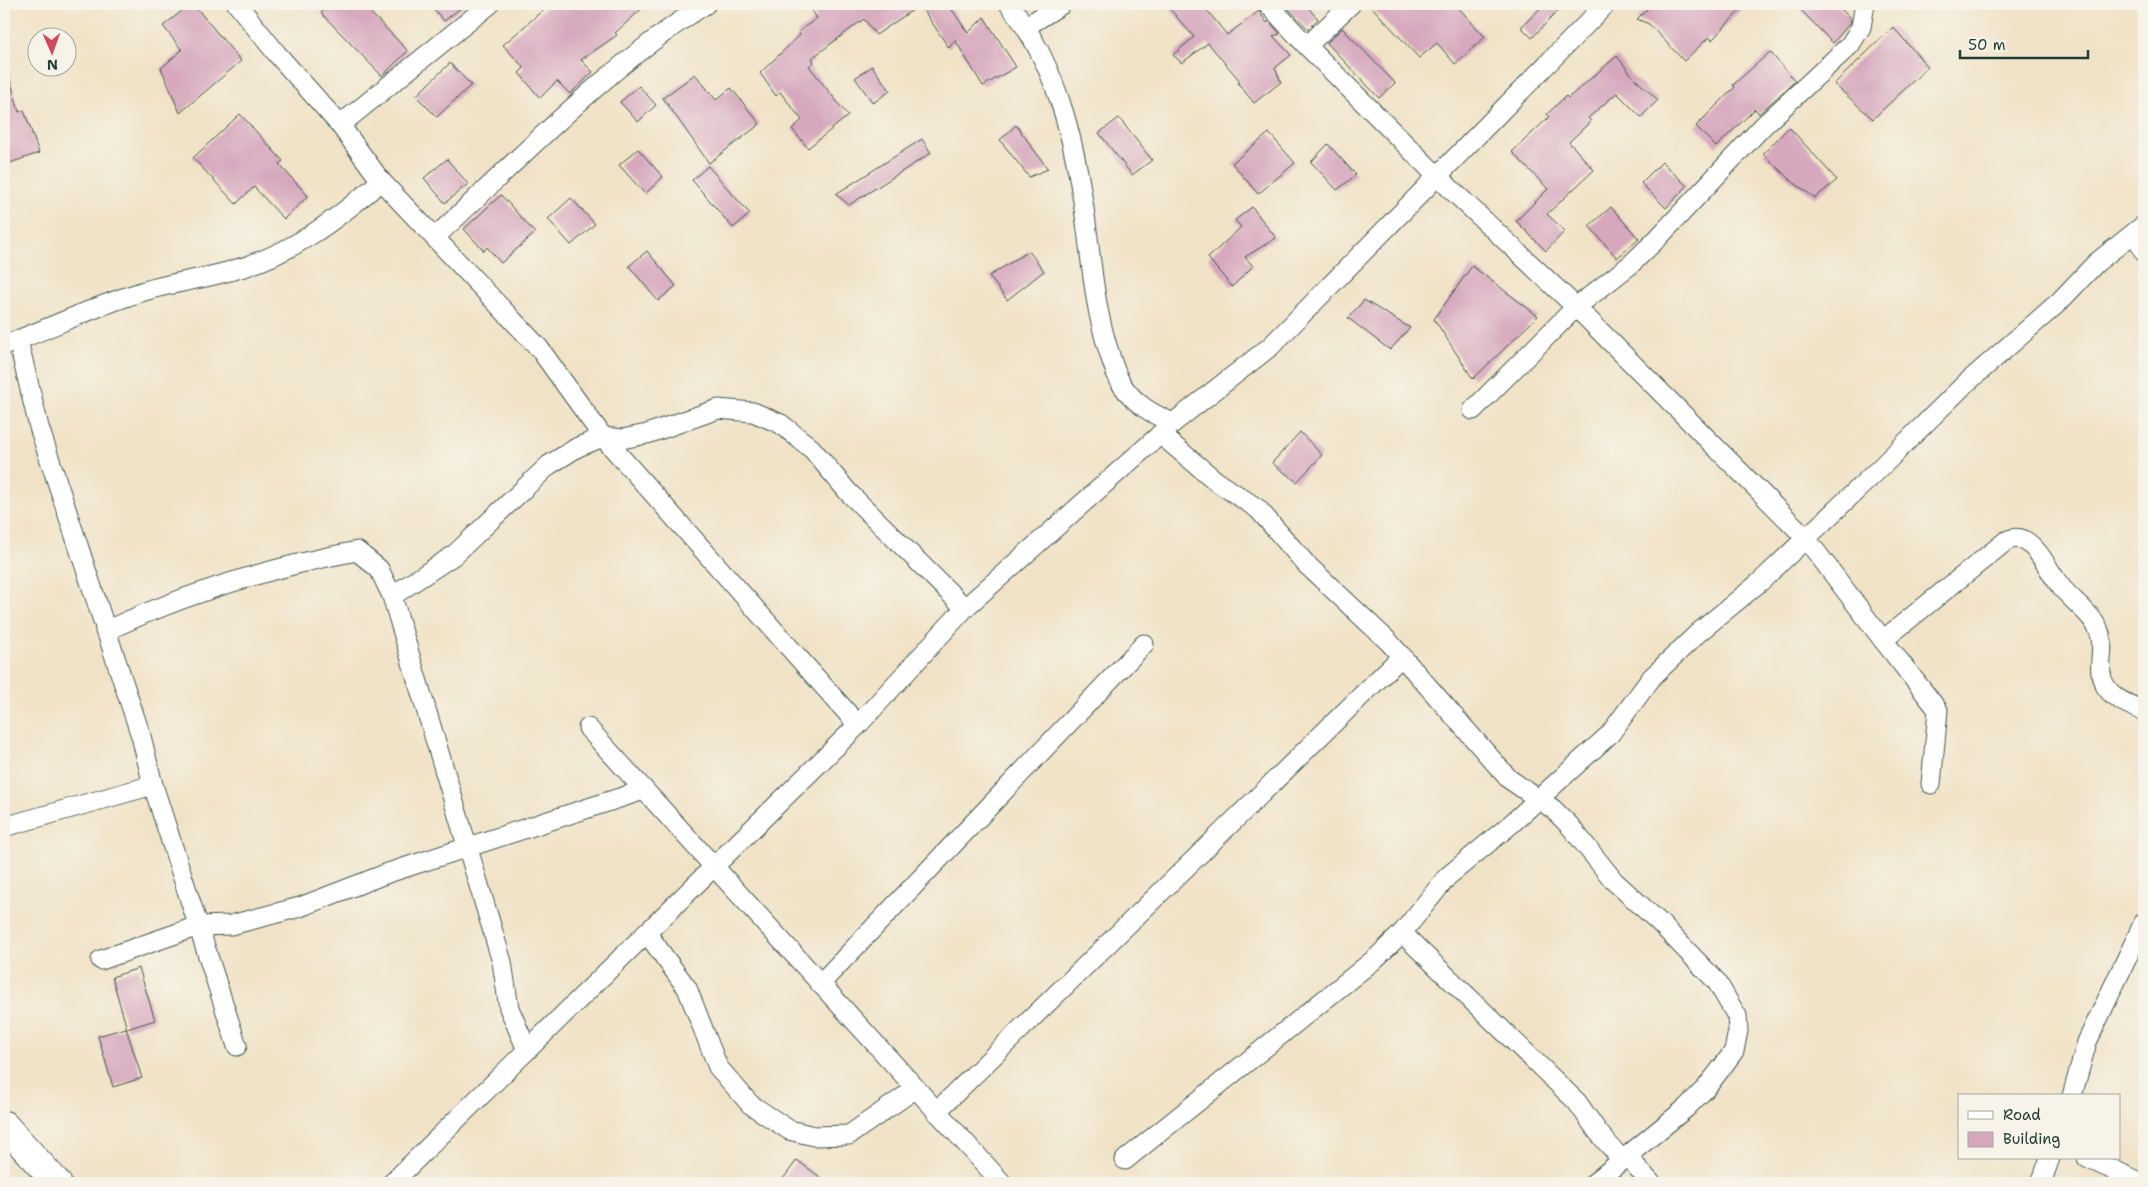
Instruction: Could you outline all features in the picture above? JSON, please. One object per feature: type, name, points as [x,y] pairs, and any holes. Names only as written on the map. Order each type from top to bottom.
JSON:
[{"type":"highway","points":[[4,1125],[57,1183]]},
{"type":"street","points":[[237,4],[277,54],[340,125],[381,180],[539,348],[603,437],[858,725]]},
{"type":"street","points":[[340,125],[490,4]]},
{"type":"street","points":[[435,237],[608,78],[643,48],[706,4]]},
{"type":"street","points":[[1009,4],[1027,26],[1041,51],[1064,111],[1081,188],[1097,311],[1113,366],[1121,384],[1133,399],[1152,414],[1216,481],[1258,509],[1306,564],[1402,656],[1509,779],[1553,809],[1570,826],[1614,881],[1658,921],[1717,982],[1736,1016],[1738,1031],[1734,1051],[1706,1088],[1594,1183]]},
{"type":"street","points":[[1027,26],[1062,4]]},
{"type":"street","points":[[1268,4],[1307,46],[1438,177],[1576,307],[1805,537],[1938,710],[1931,784]]},
{"type":"street","points":[[1307,46],[1351,4]]},
{"type":"street","points":[[392,1183],[858,725],[965,608],[1166,428],[1271,346],[1606,4]]},
{"type":"street","points":[[1473,410],[1576,307],[1630,265],[1657,239],[1764,126],[1850,45],[1861,27],[1865,4]]},
{"type":"street","points":[[237,1046],[153,786],[141,736],[11,343],[137,293],[231,271],[281,252],[324,227],[381,180]]},
{"type":"street","points":[[1125,1160],[1375,959],[1402,933],[1447,877],[1510,825],[1536,799],[1610,734],[1652,677],[1698,633],[1760,582],[1963,386],[2059,302],[2096,263],[2140,229],[2144,252]]},
{"type":"street","points":[[392,596],[454,555],[548,465],[578,447],[603,437],[622,438],[647,434],[718,408],[753,412],[781,424],[812,449],[848,492],[965,608]]},
{"type":"street","points":[[1883,640],[2006,541],[2014,538],[2024,539],[2033,548],[2062,588],[2092,619],[2100,632],[2100,674],[2106,687],[2122,702],[2144,711]]},
{"type":"street","points":[[105,631],[185,598],[324,557],[357,551],[379,569],[392,596],[502,962],[509,1008],[527,1050]]},
{"type":"street","points":[[820,984],[1144,644]]},
{"type":"street","points":[[936,1112],[1402,656]]},
{"type":"street","points":[[588,728],[1002,1183]]},
{"type":"street","points":[[4,827],[153,786]]},
{"type":"street","points":[[100,960],[198,926],[230,925],[300,907],[388,873],[644,790]]},
{"type":"street","points":[[2073,1094],[2090,1034],[2144,922]]},
{"type":"street","points":[[646,932],[687,988],[718,1067],[750,1104],[789,1130],[814,1136],[849,1135],[915,1089]]},
{"type":"street","points":[[1402,933],[1577,1102],[1598,1132],[1652,1183]]},
{"type":"street","points":[[2041,1183],[2049,1160]]},
{"type":"street","points":[[2091,1160],[2142,1183]]},
{"type":"building","points":[[193,4],[241,61],[180,113],[161,68],[182,50],[163,26]]},
{"type":"building","points":[[331,4],[362,4],[408,51],[382,76],[321,13]]},
{"type":"building","points":[[430,4],[466,4],[444,21]]},
{"type":"building","points":[[550,4],[647,4],[615,33],[617,35],[581,60],[593,72],[570,94],[557,81],[540,98],[519,73],[524,68],[503,45]]},
{"type":"building","points":[[807,4],[948,4],[968,33],[984,17],[1016,67],[983,86],[955,40],[949,48],[920,5],[876,35],[864,19],[812,58],[814,62],[809,66],[848,116],[808,148],[792,129],[802,120],[780,92],[776,96],[760,73],[800,35],[798,32],[817,18]]},
{"type":"building","points":[[1178,4],[1202,4],[1227,35],[1259,11],[1267,23],[1269,21],[1280,34],[1273,36],[1291,55],[1275,68],[1281,82],[1254,103],[1238,83],[1240,81],[1208,43],[1182,63],[1173,55],[1194,37],[1169,8]]},
{"type":"building","points":[[1289,4],[1305,4],[1318,19],[1308,29],[1286,6]]},
{"type":"building","points":[[1369,4],[1455,4],[1485,37],[1455,64],[1437,43],[1419,58]]},
{"type":"building","points":[[1545,4],[1564,4],[1532,38],[1521,27]]},
{"type":"building","points":[[1652,4],[1746,4],[1712,40],[1709,37],[1684,61],[1649,24],[1637,19]]},
{"type":"building","points":[[1795,4],[1836,4],[1851,19],[1850,23],[1833,43]]},
{"type":"building","points":[[1893,27],[1928,67],[1873,119],[1834,84]]},
{"type":"building","points":[[1342,28],[1395,83],[1379,98],[1327,43]]},
{"type":"building","points":[[1770,52],[1795,81],[1759,114],[1755,109],[1716,147],[1696,126],[1735,87],[1733,85]]},
{"type":"building","points":[[1617,56],[1634,78],[1658,100],[1641,117],[1617,93],[1588,118],[1591,121],[1569,142],[1594,170],[1547,214],[1565,231],[1546,251],[1516,221],[1548,189],[1512,152],[1549,117],[1547,114],[1566,96],[1568,98]]},
{"type":"building","points":[[450,63],[471,85],[437,117],[416,96]]},
{"type":"building","points":[[872,66],[890,91],[873,103],[855,78]]},
{"type":"building","points":[[8,72],[19,112],[24,110],[39,153],[4,165],[4,73]]},
{"type":"building","points":[[695,74],[716,100],[731,88],[760,124],[709,163],[663,98]]},
{"type":"building","points":[[639,86],[656,105],[638,122],[620,102]]},
{"type":"building","points":[[240,114],[283,161],[279,164],[308,196],[284,219],[254,187],[236,204],[193,158]]},
{"type":"building","points":[[1119,118],[1152,160],[1132,175],[1099,133]]},
{"type":"building","points":[[1016,125],[1048,169],[1029,177],[1000,140]]},
{"type":"building","points":[[1789,127],[1837,180],[1815,198],[1789,179],[1763,154]]},
{"type":"building","points":[[1269,133],[1295,163],[1258,194],[1232,163]]},
{"type":"building","points":[[922,139],[931,153],[849,205],[836,194]]},
{"type":"building","points":[[1328,144],[1356,175],[1337,190],[1311,162]]},
{"type":"building","points":[[638,149],[663,177],[645,194],[619,165]]},
{"type":"building","points":[[447,159],[468,184],[445,203],[424,178]]},
{"type":"building","points":[[1662,162],[1687,186],[1666,208],[1641,183]]},
{"type":"building","points":[[708,166],[750,214],[733,228],[692,180]]},
{"type":"building","points":[[501,195],[535,233],[501,263],[487,247],[484,251],[464,229]]},
{"type":"building","points":[[571,198],[595,224],[571,245],[548,219]]},
{"type":"building","points":[[1252,207],[1276,238],[1245,257],[1253,266],[1232,287],[1208,258],[1241,227],[1235,220]]},
{"type":"building","points":[[1611,207],[1639,239],[1617,258],[1589,226]]},
{"type":"building","points":[[647,251],[676,286],[658,301],[629,266]]},
{"type":"building","points":[[1029,251],[1044,271],[1007,300],[989,276]]},
{"type":"building","points":[[1472,266],[1538,316],[1473,379],[1434,319]]},
{"type":"building","points":[[1364,300],[1410,328],[1390,350],[1348,318]]},
{"type":"building","points":[[1300,432],[1322,455],[1297,482],[1272,463]]},
{"type":"building","points":[[139,968],[155,1020],[127,1029],[112,977]]},
{"type":"building","points":[[126,1028],[142,1078],[113,1087],[98,1036]]},
{"type":"building","points":[[797,1160],[828,1183],[780,1183]]}]
